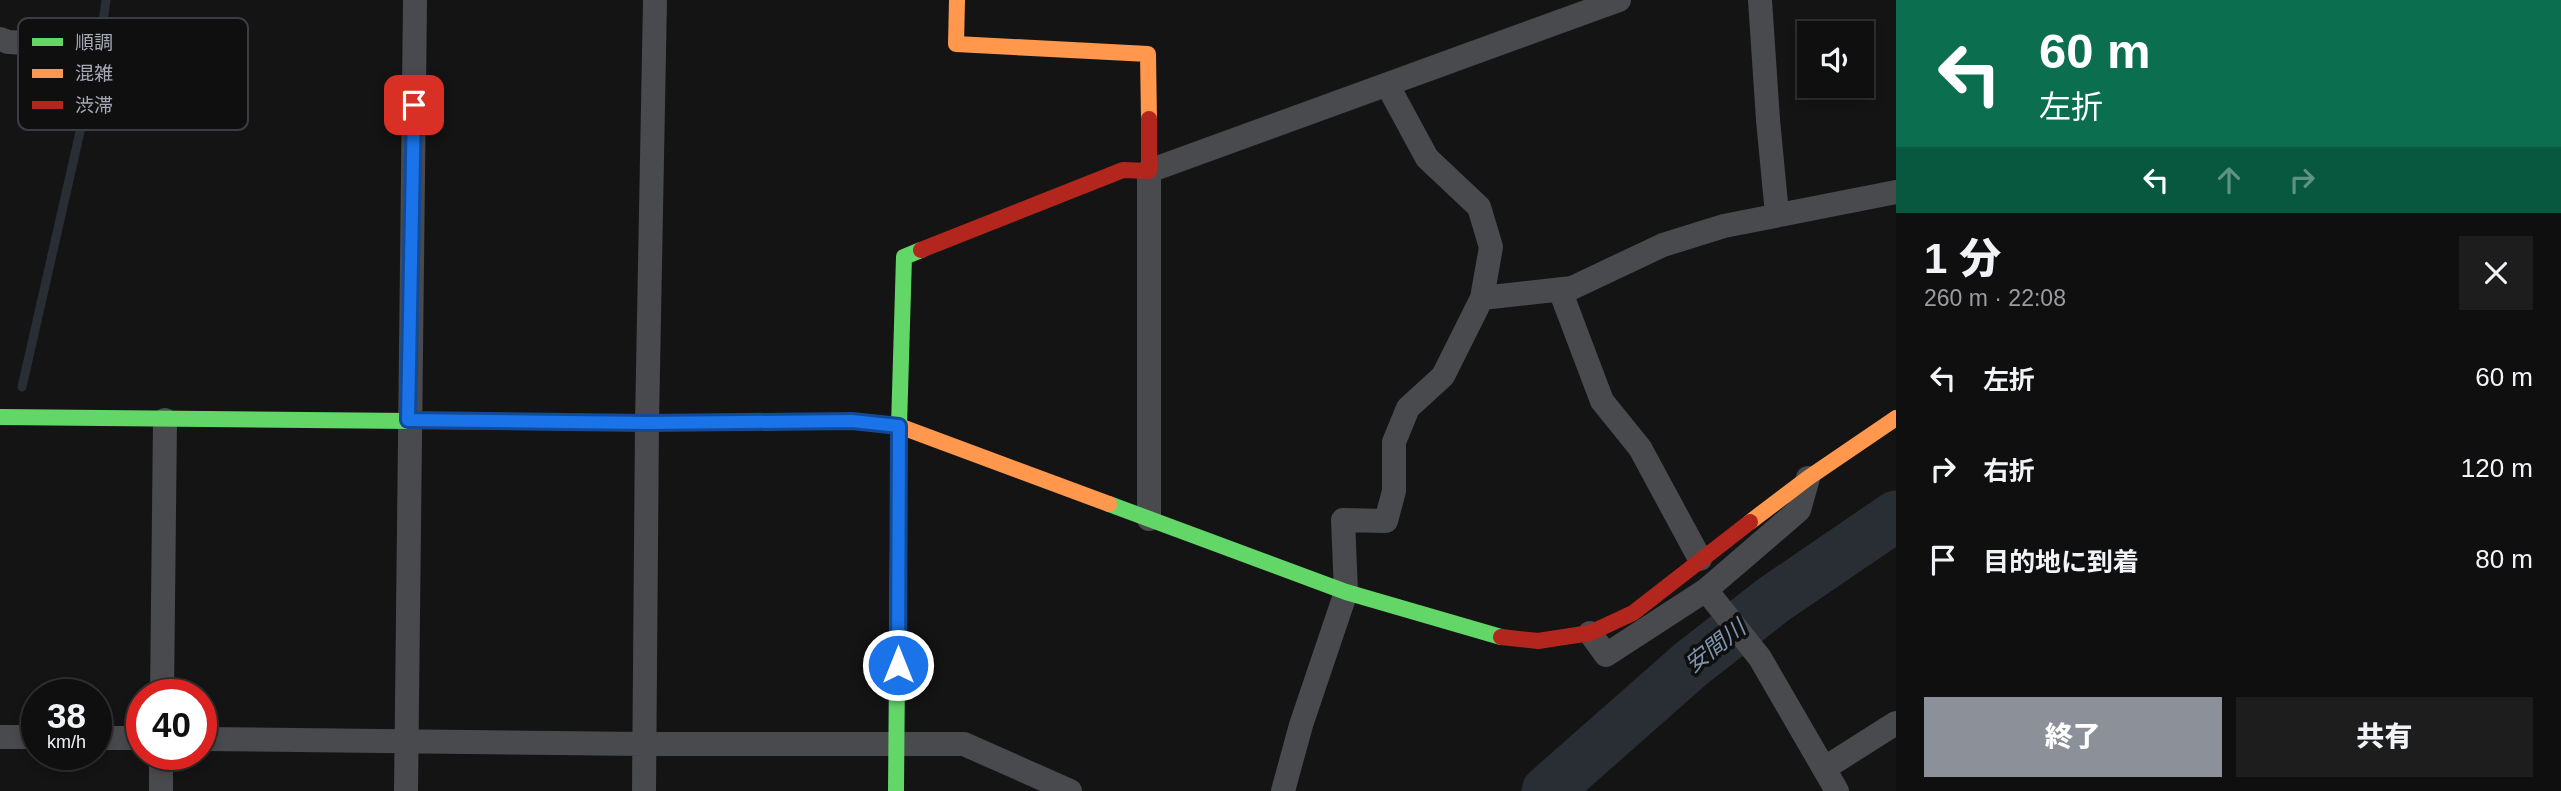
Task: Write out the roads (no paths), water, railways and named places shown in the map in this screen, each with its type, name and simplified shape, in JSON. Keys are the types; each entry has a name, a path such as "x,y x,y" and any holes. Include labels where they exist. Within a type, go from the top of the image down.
{"street":[{"path":"406,791 408,420 415,0"},
{"path":"644,791 647,423 655,0"},
{"path":"957,0 956,44 1147,54 1150,171 1149,519"},
{"path":"896,791 899,426 904,257 1123,170 1150,171 1619,0"},
{"path":"1760,0 1777,214"},
{"path":"0,38 18,43"},
{"path":"1283,791 1301,725 1346,592 1343,520 1386,521 1394,491 1394,442 1408,408 1443,376 1482,298 1490,247 1479,206 1427,158 1388,86"},
{"path":"1482,298 1573,288 1663,246 1724,226 1896,192"},
{"path":"1560,290 1602,401 1640,447 1700,559"},
{"path":"0,418 647,423 852,421 899,426 1346,592 1492,636 1538,641 1590,633 1633,613 1808,478 1896,418"},
{"path":"162,679 165,420"},
{"path":"1590,633 1606,655 1709,592 1799,510 1808,478"},
{"path":"1709,592 1760,658 1837,791"},
{"path":"1825,768 1896,723"},
{"path":"0,737 21,737"},
{"path":"217,739 964,744 1070,791"},
{"path":"161,770 161,791"}],"waterway":[{"path":"104,18 106,0"},
{"path":"22,387 80,130"},
{"name":"安間川","path":"1547,791 1691,664 1773,600 1896,516"}]}
